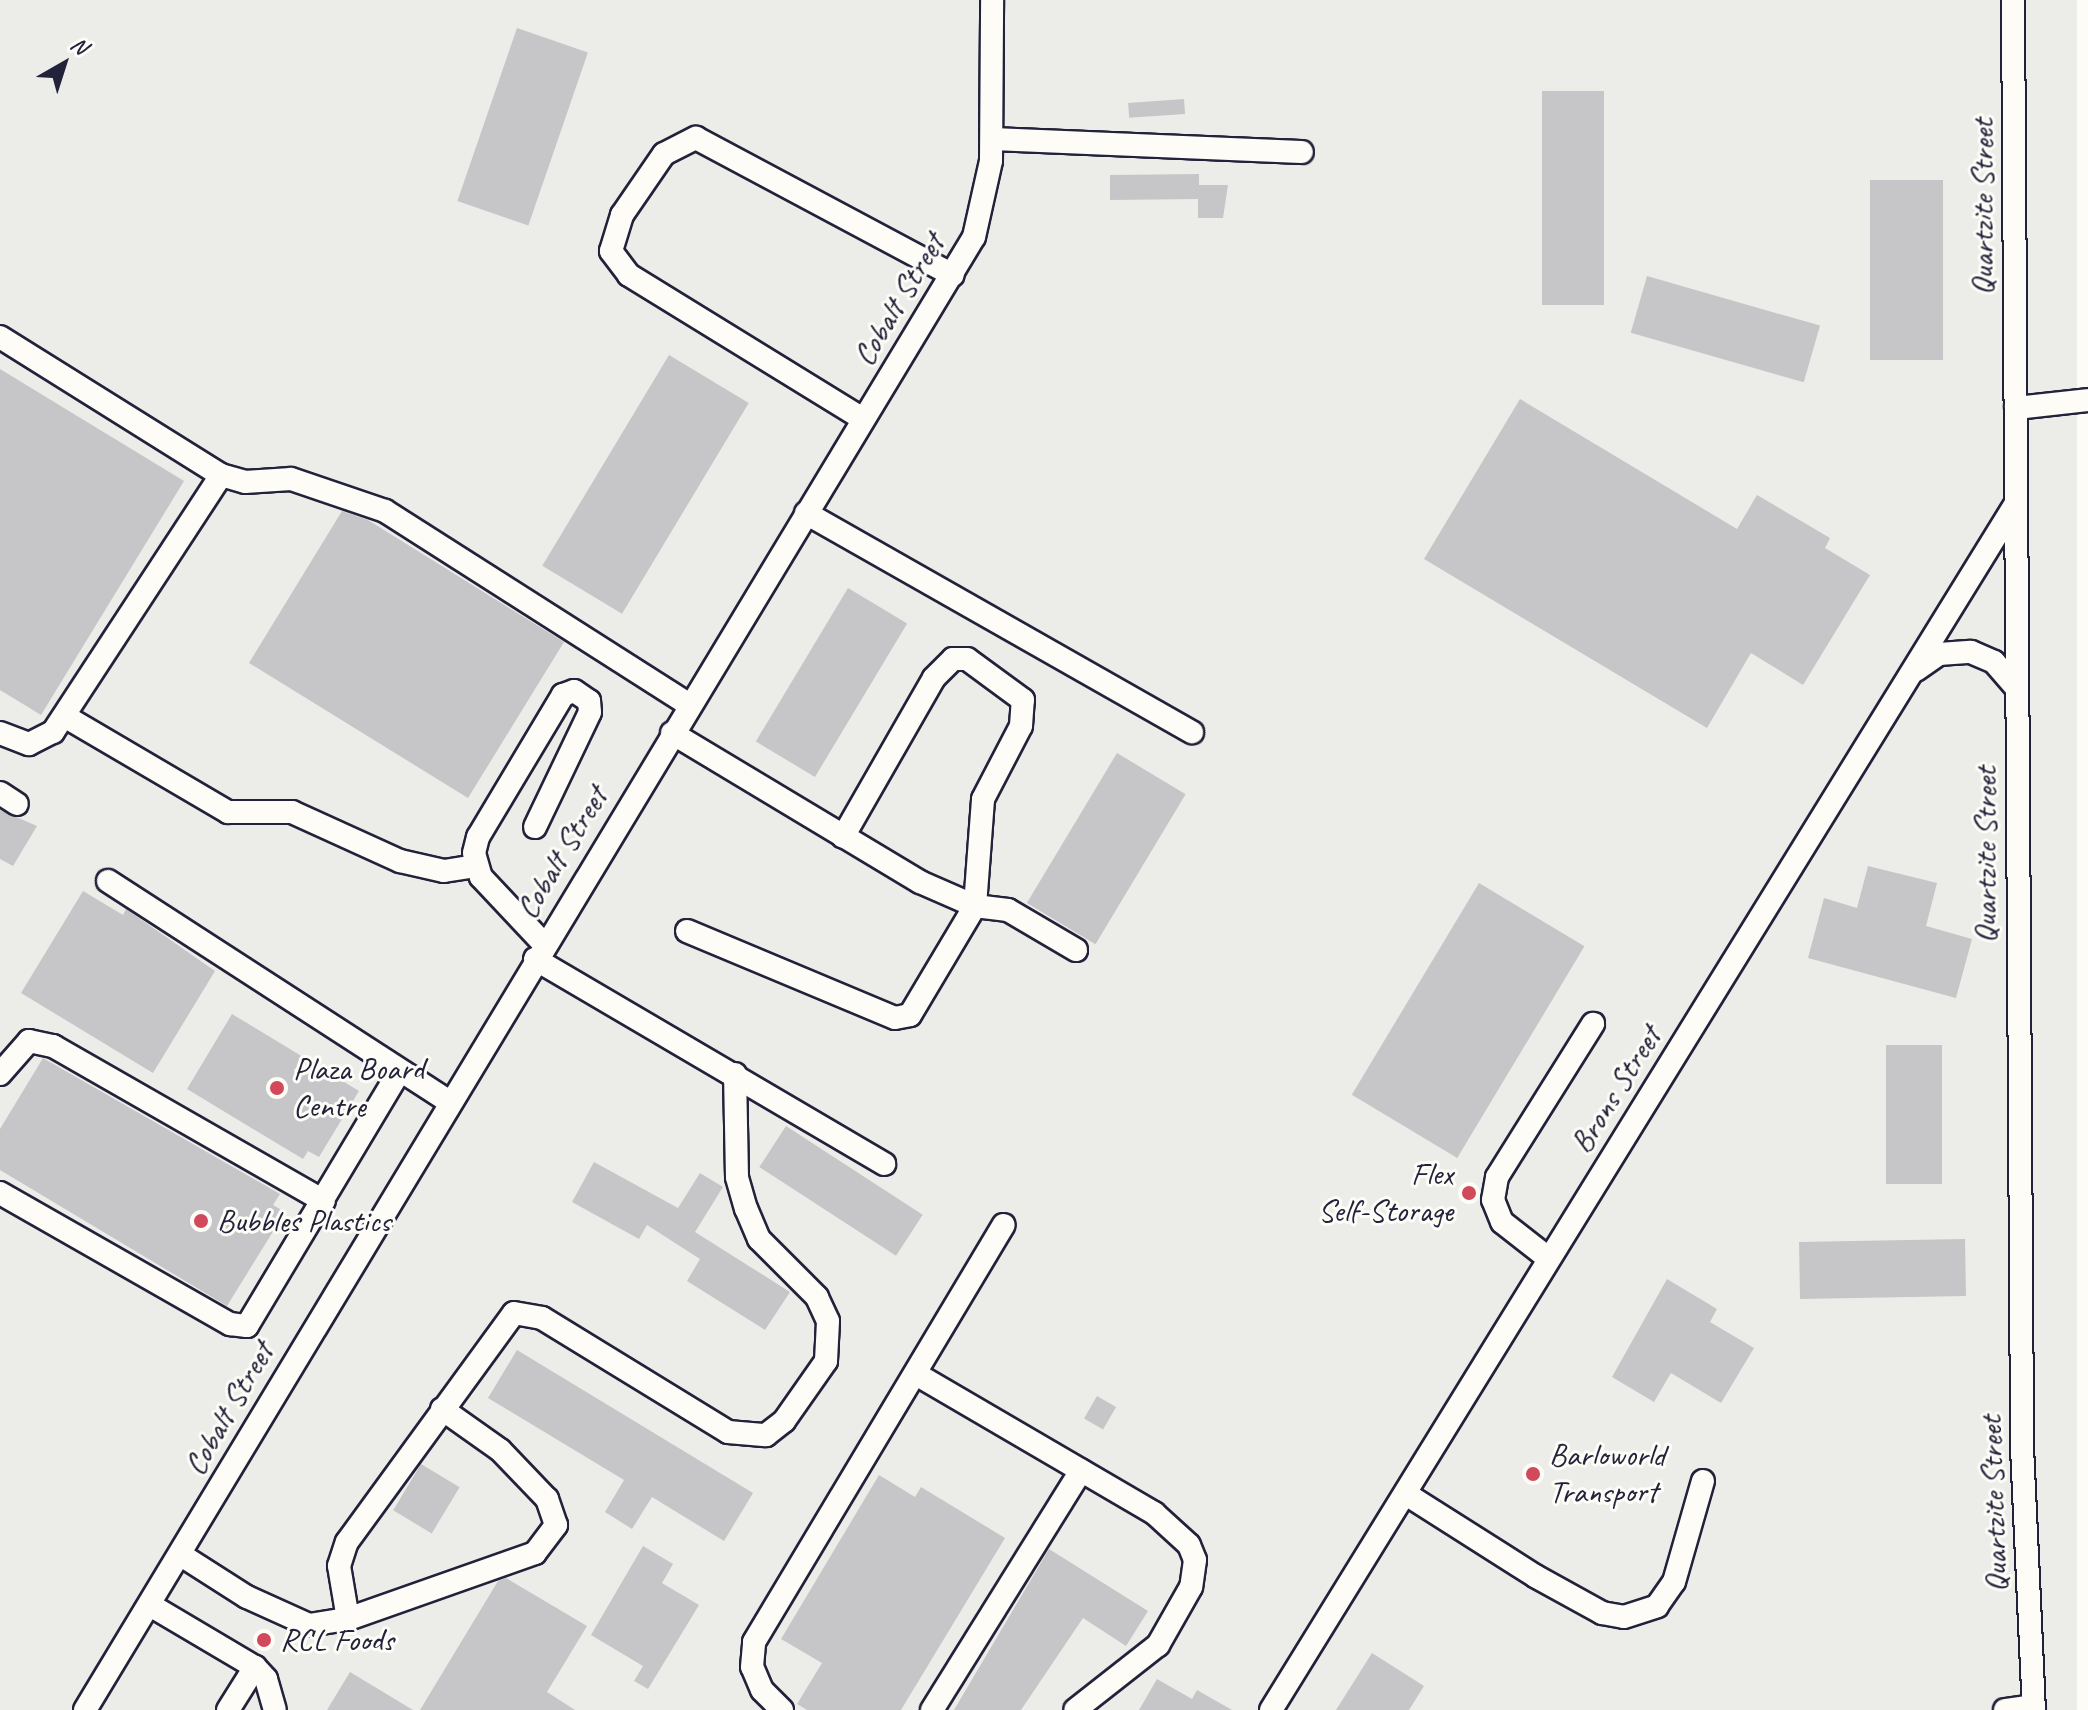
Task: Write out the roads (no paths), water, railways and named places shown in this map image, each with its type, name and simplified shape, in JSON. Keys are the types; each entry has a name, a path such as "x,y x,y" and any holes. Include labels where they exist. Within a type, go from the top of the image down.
{"street":[{"name":"Cobalt Street","path":"85,1710 181,1555 540,951 953,275 984,206 992,139 992,0"},
{"name":"Quartzite Street","path":"2013,0 2022,1447 2034,1708"},
{"path":"863,419 629,275 611,251 622,215 664,154 696,138 953,275"},
{"path":"992,139 1302,152"},
{"path":"0,337 221,475 245,482 291,479 385,511 689,705"},
{"path":"2016,408 2088,400"},
{"path":"0,733 29,744 66,717 221,475"},
{"name":"Brons Street","path":"1271,1710 2015,504"},
{"path":"806,513 1192,732"},
{"path":"1911,673 1939,654 1971,652 1994,662 2017,688"},
{"path":"687,931 895,1018 910,1015 926,998 975,906 983,799 1025,706 967,659 953,659 934,678 843,837"},
{"path":"535,827 590,712 589,701 574,691 563,695 478,837 477,866 540,951 884,1164"},
{"path":"66,717 228,812 292,812 400,861 444,871 477,866"},
{"path":"672,733 843,837 975,906 1008,910 1076,950"},
{"path":"108,881 449,1102"},
{"path":"1548,1258 1502,1222 1493,1200 1497,1177 1593,1024"},
{"path":"0,1074 29,1041 53,1046 324,1201"},
{"path":"0,1193 237,1327 252,1321 399,1072"},
{"path":"348,1619 339,1566 347,1542 508,1316 525,1313 728,1432 766,1435 784,1421 826,1361 828,1321 817,1297 759,1239 746,1209 737,1177 735,1074"},
{"path":"782,1710 762,1690 752,1667 754,1642 1004,1225"},
{"path":"916,1374 1174,1528 1195,1560 1191,1587 1158,1645 1075,1710"},
{"path":"181,1555 247,1597 309,1625 348,1619 535,1553 556,1525 547,1499 532,1480 442,1409"},
{"path":"932,1710 1081,1471"},
{"path":"1406,1494 1535,1576 1602,1613 1624,1617 1657,1606 1674,1582 1703,1481"},
{"path":"150,1605 255,1667 266,1679 275,1710"},
{"path":"228,1710 255,1667"},
{"path":"2005,1710 2034,1708"}],"place":[{"name":"Plaza Board Centre","path":"277,1088"},
{"name":"Flex Self-Storage","path":"1469,1193"},
{"name":"Bubbles Plastics","path":"201,1221"},
{"name":"Barloworld Transport","path":"1533,1474"},
{"name":"RCL Foods","path":"264,1640"}]}
